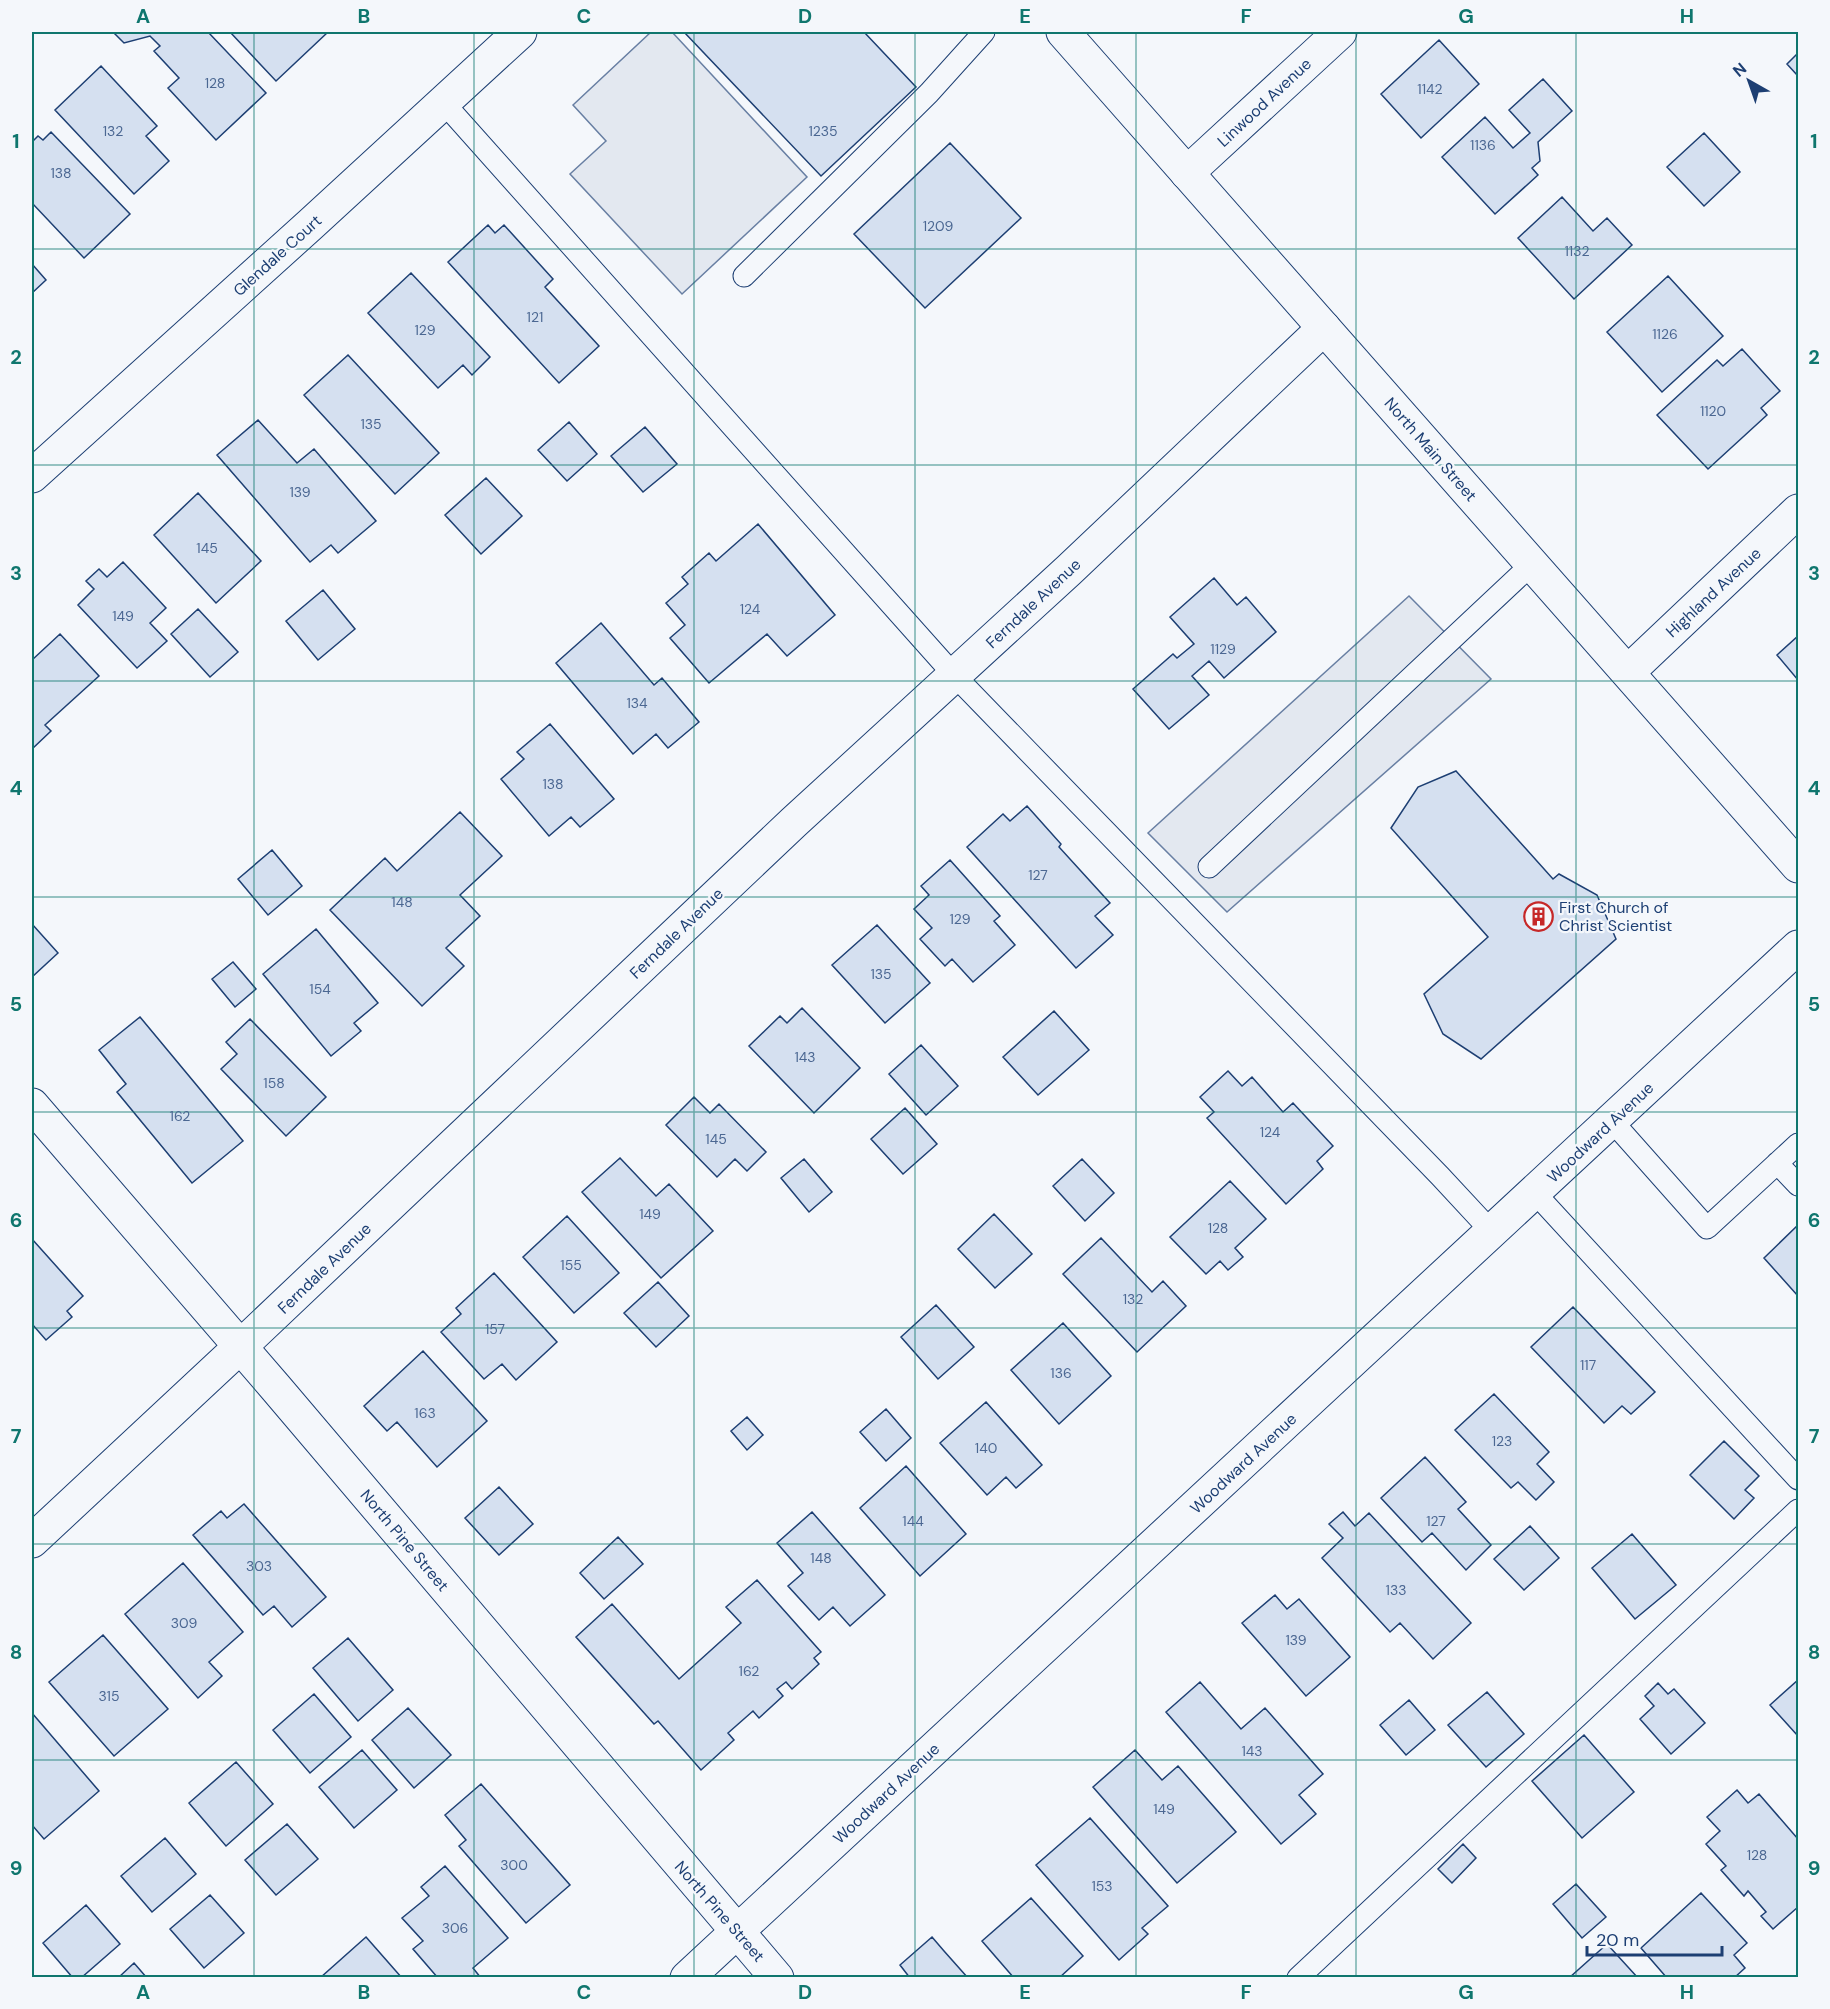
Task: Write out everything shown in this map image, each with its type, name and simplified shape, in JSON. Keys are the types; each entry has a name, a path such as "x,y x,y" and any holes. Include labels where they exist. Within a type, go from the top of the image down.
{"street":[{"name":"Glendale Court","path":"32,476 520,32"},
{"name":"North Main Street","path":"1063,32 1798,866"},
{"name":"Linwood Avenue","path":"1187,173 1340,32"},
{"name":"Ferndale Avenue","path":"32,1541 241,1347 794,822 1069,570 1324,328"},
{"name":"Highland Avenue","path":"1628,672 1798,511"},
{"name":"Woodward Avenue","path":"687,1977 1798,947"},
{"name":"North Pine Street","path":"32,1105 777,1977"}],"lane":[{"path":"744,276 930,93 984,32"},
{"path":"443,102 954,675 1492,1232"},
{"path":"1209,867 1532,564"},
{"path":"1612,1121 1707,1228 1798,1144"},
{"path":"1777,1163 1798,1185"},
{"path":"1535,1193 1798,1479"},
{"path":"1298,1977 1798,1510"}],"shaded area":[{"path":"651,32 672,32 807,177 682,294 570,174 606,141 573,105"},
{"path":"1409,596 1491,679 1227,912 1148,833"}],"building":[{"path":"113,32 208,32 266,93 216,140 168,88 179,78 154,51 160,46 150,36 124,43"},
{"path":"230,32 328,32 276,81"},
{"path":"684,32 864,32 916,87 821,176"},
{"path":"1439,40 1479,84 1421,138 1381,94"},
{"path":"1798,53 1798,76 1787,64"},
{"path":"101,66 157,126 146,136 169,161 134,194 55,110"},
{"path":"1543,79 1572,111 1538,142 1540,161 1532,168 1538,175 1495,214 1442,157 1485,117 1513,148 1530,133 1509,110"},
{"path":"51,132 130,214 84,258 32,203 32,142 38,136 43,140"},
{"path":"1704,133 1740,172 1704,206 1667,167"},
{"path":"950,143 1021,218 925,308 854,234"},
{"path":"1562,197 1593,231 1607,218 1632,245 1574,299 1518,238"},
{"path":"488,225 495,233 504,225 553,279 545,287 599,346 559,383 448,262"},
{"path":"32,264 46,280 32,293"},
{"path":"411,273 490,357 472,375 463,365 438,388 368,313"},
{"path":"1668,276 1723,336 1662,392 1607,332"},
{"path":"1742,349 1780,391 1761,408 1767,415 1708,469 1657,415 1717,360 1723,366"},
{"path":"348,355 439,453 395,494 304,395"},
{"path":"258,420 297,463 314,449 376,521 338,553 331,545 310,562 217,455"},
{"path":"569,422 597,454 567,481 538,450"},
{"path":"645,427 677,464 643,492 611,456"},
{"path":"486,478 522,516 481,554 445,515"},
{"path":"198,493 261,561 216,603 154,535"},
{"path":"758,524 835,615 787,656 767,634 709,683 670,638 685,625 666,603 688,584 682,577 709,553 716,561"},
{"path":"123,562 166,608 150,623 167,641 137,668 78,605 94,589 86,581 99,569 107,577"},
{"path":"1214,578 1237,605 1246,597 1276,632 1224,678 1209,661 1192,676 1209,695 1169,729 1133,689 1173,654 1177,658 1194,644 1170,617"},
{"path":"323,590 355,629 318,660 286,621"},
{"path":"198,609 238,652 210,677 171,634"},
{"path":"601,623 654,685 662,678 699,722 668,748 656,734 633,754 556,663"},
{"path":"60,634 99,676 45,725 51,731 32,749 32,660"},
{"path":"1798,636 1798,680 1777,655"},
{"path":"550,724 614,799 580,827 571,817 549,836 501,779 524,759 517,752"},
{"name":"First Church of Christ Scientist","path":"1456,771 1553,879 1559,874 1597,895 1616,939 1481,1059 1443,1034 1424,994 1488,937 1391,828 1418,787"},
{"path":"1027,806 1061,844 1059,847 1110,903 1095,916 1113,935 1076,968 967,847 1003,814 1010,821"},
{"path":"460,812 502,856 460,895 480,916 446,948 464,966 422,1006 330,910 385,858 397,871"},
{"path":"272,850 302,886 268,915 238,879"},
{"path":"950,860 1000,916 994,921 1015,945 973,982 952,959 945,966 920,939 932,928 914,909 929,895 921,886"},
{"path":"32,924 58,953 32,977"},
{"path":"877,925 930,983 885,1023 832,965"},
{"path":"316,929 378,1003 354,1023 361,1031 331,1056 263,974"},
{"path":"233,962 256,989 235,1007 212,979"},
{"path":"802,1008 860,1068 814,1113 749,1046 780,1016 787,1023"},
{"path":"1054,1011 1089,1050 1038,1095 1003,1057"},
{"path":"140,1017 243,1141 192,1183 117,1092 126,1084 99,1050"},
{"path":"250,1019 326,1097 286,1136 221,1069 237,1054 226,1042"},
{"path":"921,1045 958,1086 926,1115 889,1074"},
{"path":"1228,1071 1242,1086 1252,1077 1283,1112 1293,1103 1333,1146 1317,1161 1323,1169 1286,1204 1207,1118 1214,1112 1200,1097"},
{"path":"694,1097 710,1113 719,1104 766,1152 747,1171 735,1159 717,1177 666,1125"},
{"path":"905,1108 937,1144 903,1174 871,1139"},
{"path":"620,1158 656,1196 669,1184 713,1231 661,1278 582,1192"},
{"path":"804,1159 832,1192 809,1212 781,1178"},
{"path":"1082,1159 1114,1193 1085,1221 1053,1186"},
{"path":"1230,1181 1266,1219 1235,1248 1243,1257 1228,1270 1220,1261 1206,1274 1170,1237"},
{"path":"994,1214 1032,1254 995,1288 958,1249"},
{"path":"567,1216 619,1273 574,1313 523,1257"},
{"path":"1798,1225 1798,1296 1764,1258"},
{"path":"1101,1238 1152,1292 1163,1281 1186,1306 1137,1352 1063,1274"},
{"path":"32,1239 83,1296 67,1311 72,1317 46,1340 32,1324"},
{"path":"494,1273 557,1342 516,1380 502,1364 484,1379 441,1332 461,1314 456,1308"},
{"path":"658,1282 689,1316 656,1347 624,1313"},
{"path":"936,1305 974,1347 938,1379 901,1337"},
{"path":"1573,1307 1655,1392 1631,1414 1622,1406 1604,1423 1531,1347"},
{"path":"1063,1323 1111,1376 1059,1424 1011,1370"},
{"path":"423,1351 487,1421 437,1467 397,1422 387,1431 364,1406"},
{"path":"1494,1394 1549,1452 1537,1464 1554,1482 1536,1500 1518,1482 1511,1488 1455,1430"},
{"path":"986,1402 1042,1465 1016,1488 1006,1477 987,1495 940,1443"},
{"path":"886,1409 911,1438 886,1461 860,1432"},
{"path":"747,1417 763,1435 747,1450 731,1431"},
{"path":"1724,1441 1759,1476 1745,1490 1754,1498 1734,1519 1690,1475"},
{"path":"1425,1457 1466,1502 1458,1509 1491,1545 1466,1570 1432,1533 1422,1542 1381,1498"},
{"path":"906,1466 966,1534 920,1576 860,1508"},
{"path":"499,1487 533,1524 499,1555 465,1518"},
{"path":"244,1504 326,1597 292,1627 274,1606 263,1615 193,1535 221,1511 227,1518"},
{"path":"812,1512 885,1595 850,1626 833,1607 819,1620 788,1586 803,1573 777,1543"},
{"path":"1343,1512 1355,1526 1369,1513 1471,1623 1433,1659 1400,1623 1390,1632 1322,1558 1343,1538 1329,1524"},
{"path":"1530,1526 1559,1558 1524,1590 1494,1559"},
{"path":"1632,1534 1676,1585 1635,1619 1592,1568"},
{"path":"618,1537 643,1564 604,1599 580,1573"},
{"path":"183,1563 243,1632 209,1662 222,1676 198,1698 125,1614"},
{"path":"757,1580 821,1652 814,1658 819,1664 792,1689 786,1682 777,1689 783,1696 759,1718 753,1711 728,1733 734,1740 701,1770 658,1721 654,1724 576,1637 612,1604 679,1679 741,1623 726,1607"},
{"path":"1275,1595 1287,1609 1299,1599 1350,1657 1306,1696 1242,1623"},
{"path":"103,1635 168,1709 114,1756 49,1682"},
{"path":"348,1638 393,1690 358,1721 313,1668"},
{"path":"1798,1680 1798,1736 1770,1705"},
{"path":"1200,1682 1241,1729 1265,1708 1323,1774 1299,1795 1316,1814 1281,1844 1166,1712"},
{"path":"1658,1683 1668,1694 1674,1689 1705,1723 1671,1754 1640,1719 1654,1706 1645,1696"},
{"path":"1487,1692 1524,1734 1486,1767 1448,1725"},
{"path":"314,1694 351,1737 310,1773 273,1730"},
{"path":"1409,1700 1435,1730 1406,1755 1380,1725"},
{"path":"408,1708 451,1755 414,1788 372,1740"},
{"path":"32,1713 99,1791 44,1839 32,1825"},
{"path":"1584,1735 1634,1792 1582,1838 1532,1781"},
{"path":"362,1750 397,1790 354,1828 319,1787"},
{"path":"1135,1750 1162,1780 1178,1766 1236,1832 1177,1883 1093,1787"},
{"path":"236,1762 273,1804 226,1846 189,1803"},
{"path":"481,1784 570,1885 526,1923 459,1846 466,1840 445,1815"},
{"path":"1737,1790 1748,1803 1759,1794 1798,1839 1798,1907 1773,1929 1761,1916 1766,1912 1748,1891 1744,1896 1721,1870 1726,1866 1706,1844 1720,1831 1707,1817"},
{"path":"1090,1818 1168,1906 1142,1928 1148,1934 1119,1960 1036,1865"},
{"path":"287,1824 318,1859 276,1895 245,1860"},
{"path":"165,1838 196,1874 152,1912 121,1876"},
{"path":"1463,1844 1476,1858 1452,1883 1438,1869"},
{"path":"445,1866 508,1938 473,1968 481,1978 438,1978 413,1949 423,1941 402,1918 429,1896 421,1887"},
{"path":"1576,1884 1606,1917 1582,1938 1553,1904"},
{"path":"1701,1893 1747,1943 1734,1955 1745,1968 1734,1978 1667,1978 1641,1948"},
{"path":"210,1895 244,1933 204,1968 170,1929"},
{"path":"1031,1898 1083,1956 1059,1978 1014,1978 982,1941"},
{"path":"86,1905 120,1944 81,1978 73,1978 43,1943"},
{"path":"366,1937 402,1978 320,1978"},
{"path":"932,1937 968,1978 910,1978 900,1965"},
{"path":"1607,1944 1638,1978 1569,1978"},
{"path":"134,1963 147,1978 118,1978"}],"place":[{"name":"First Church of Christ Scientist","path":"1538,916"}]}
